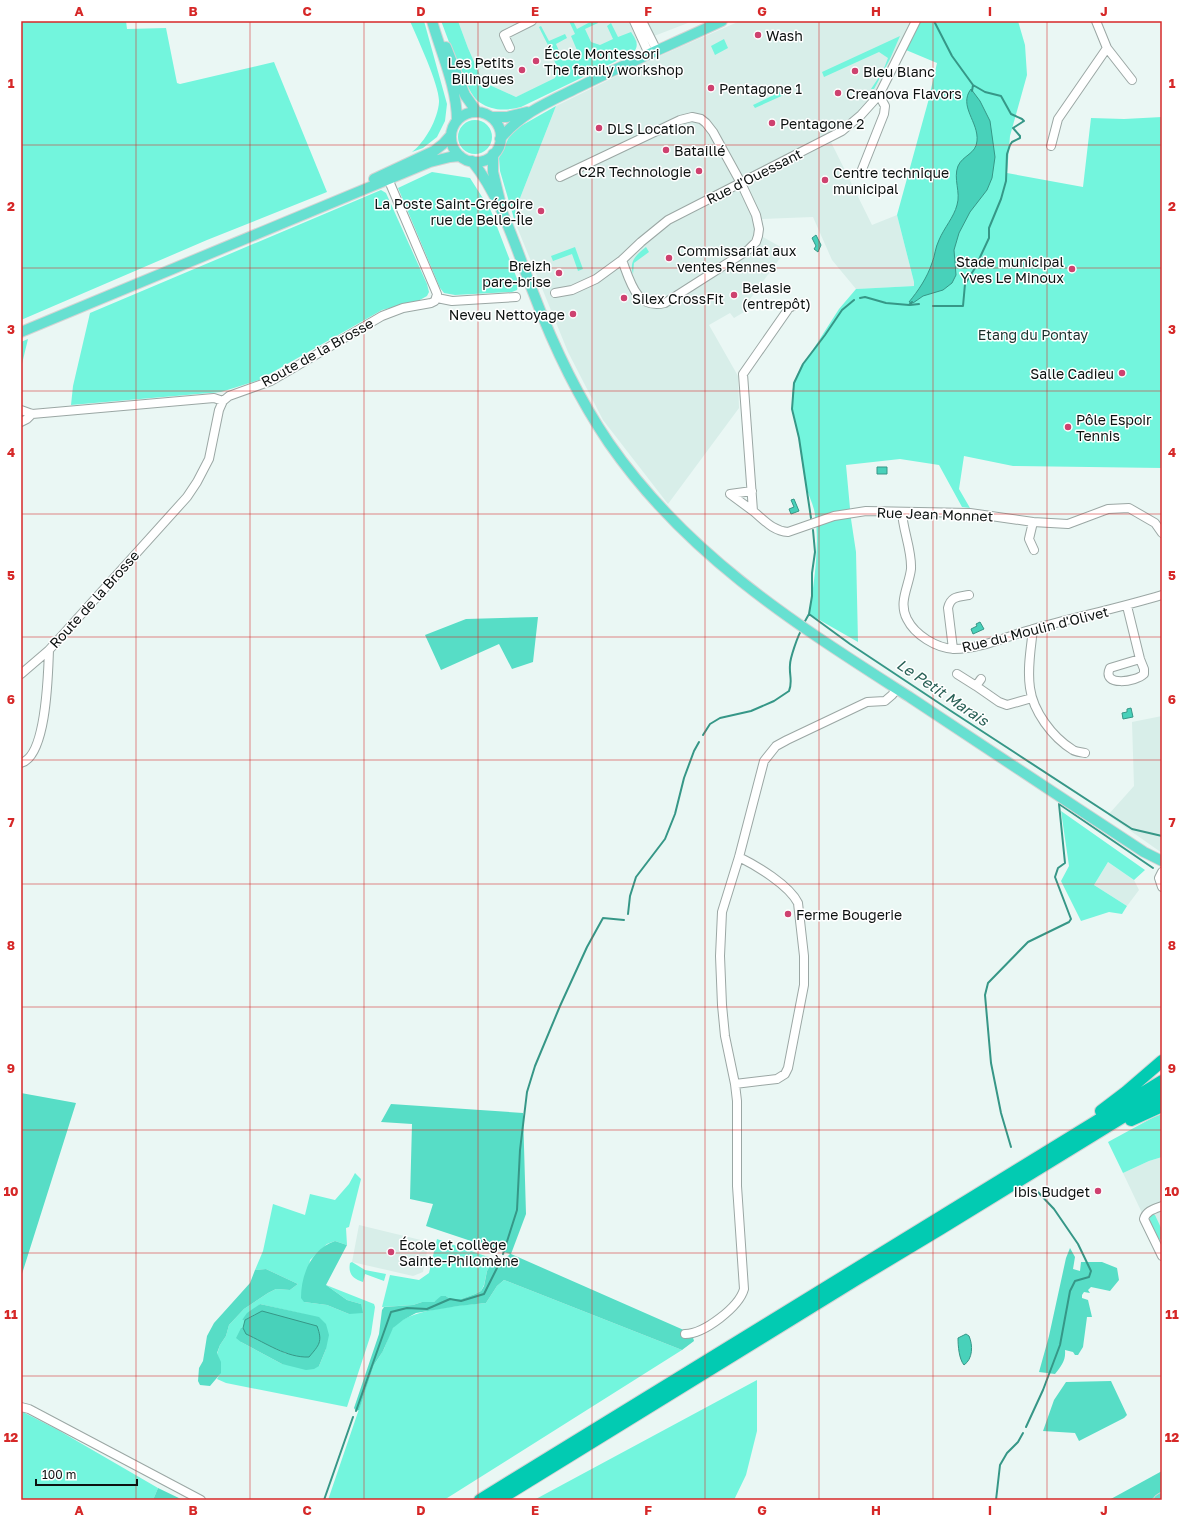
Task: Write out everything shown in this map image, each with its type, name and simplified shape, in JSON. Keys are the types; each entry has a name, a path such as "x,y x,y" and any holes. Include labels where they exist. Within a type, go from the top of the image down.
{"highway":[{"path":"1028,1170 1062,1136 1126,1092 1162,1061"},
{"path":"498,1500 857,1278 1028,1170 1162,1081"},
{"path":"480,1500 1028,1170 1162,1093"},
{"path":"1028,1170 1162,1106"}],"main road":[{"path":"433,21 442,38 465,96 477,112"},
{"path":"433,21 453,93 457,121"},
{"path":"500,139 511,127 529,112 653,52 722,21"},
{"path":"21,332 326,204 348,197 434,151 451,135 454,125 466,114 477,112 491,117 529,112"},
{"path":"451,135 453,147 460,156 472,161 484,160 497,150 500,139 498,127 491,117"},
{"path":"493,154 493,172 505,218 540,311 560,356 585,404 616,453 655,501 696,543 737,579 801,626 1144,852 1162,866"},
{"path":"387,177 434,161 460,156"},
{"path":"472,161 483,177 505,218"},
{"path":"1144,852 1162,861"}],"street":[{"path":"510,48 504,35 532,21"},
{"path":"634,21 653,52"},
{"path":"642,21 653,52"},
{"name":"Rue d'Ouessant","path":"555,294 572,290 596,279 622,260 640,242 668,220 842,131 861,115 879,95 916,21"},
{"path":"1096,21 1107,48 1132,80"},
{"path":"1052,146 1058,119 1107,48"},
{"path":"861,172 884,114 885,106 879,95"},
{"path":"560,177 680,120 692,117 701,119 710,128 756,215 759,229 756,242 748,250 665,303 656,305 645,301 638,296 633,288 622,260"},
{"path":"387,177 435,289 437,298 452,301 516,297"},
{"name":"Route de la Brosse","path":"21,674 49,650 187,497 197,482 209,458 219,410 223,401 229,396 272,381 382,316 397,309 431,303 437,298"},
{"path":"753,511 743,374 788,308 795,305"},
{"path":"21,410 32,414 214,398 223,401"},
{"path":"21,422 28,419 32,414"},
{"name":"Rue Jean Monnet","path":"752,491 730,494 772,527 788,532 820,520 849,513 866,511 970,513 1033,522 1068,524 1108,510 1129,508 1155,523 1162,533"},
{"name":"Rue du Moulin d'Olivet","path":"902,512 911,568 904,599 906,617 910,624 930,642 944,647 953,649 966,648 987,643 1033,629 1127,606 1162,595"},
{"path":"1033,522 1029,539 1034,550"},
{"path":"953,649 948,608 949,603 955,597 969,595"},
{"path":"1127,606 1140,659"},
{"path":"1033,629 1030,666 1030,686 1032,698 1048,727 1059,739 1074,751 1085,753"},
{"path":"21,763 25,762 33,753 41,732 46,699 49,650"},
{"path":"957,674 999,702 1007,705 1032,698"},
{"path":"976,686 981,679"},
{"path":"685,1334 698,1332 718,1319 736,1305 744,1289 737,1186 738,1116 735,1084 725,1036 720,956 722,912 739,857 764,761 776,746 867,702 885,701 897,689"},
{"path":"735,1084 777,1079 785,1074 791,1056 804,985 804,956 798,903 794,896 757,866 739,857"},
{"path":"1162,872 1159,878 1162,887"},
{"path":"1162,1206 1149,1211 1145,1215 1144,1219 1162,1256"},
{"path":"21,1407 29,1409 201,1500"}],"shaded area":[{"path":"458,21 693,21 636,43 516,97 483,82"},
{"path":"740,21 910,21 880,86 872,99 860,113 829,138 872,225 897,215 914,286 856,289 832,260 813,217 762,219 763,237 786,250 750,299 754,306 734,318 730,313 709,325 738,376 739,408 668,504 603,420 568,352 515,222 515,211 556,106 639,65"},
{"path":"971,89 980,101 990,121 995,157 992,178 987,190 970,212 959,233 954,250 956,275 952,283 943,290 923,296 913,303 909,302 928,274 941,236 956,209 958,200 956,176 958,166 963,159 972,152 976,145 977,134 967,102"},
{"path":"816,235 821,245 818,252 814,249 816,246 812,238"},
{"path":"877,467 887,467 887,474 877,474"},
{"path":"794,499 799,511 791,514 789,509 794,507 791,500"},
{"path":"538,617 533,662 512,669 499,644 441,670 425,635 466,619"},
{"path":"980,622 984,629 973,634 971,629 977,626 976,624"},
{"path":"1131,708 1133,717 1123,719 1122,713 1127,712 1127,709"},
{"path":"1162,716 1162,853 1108,815 1134,786 1132,722"},
{"path":"1108,862 1134,880 1139,890 1127,906 1094,885"},
{"path":"21,1093 76,1103 21,1277"},
{"path":"391,1104 523,1113 526,1214 511,1254 686,1331 692,1334 694,1341 682,1350 504,1280 497,1286 486,1303 416,1313 403,1320 393,1328 383,1351 374,1365 359,1410 356,1411 354,1408 379,1334 382,1310 384,1307 434,1302 441,1296 446,1296 450,1299 461,1299 475,1294 481,1291 484,1286 487,1271 494,1259 506,1258 510,1254 426,1226 433,1204 410,1199 412,1124 381,1122"},
{"path":"1162,1157 1162,1255 1123,1173 1149,1161"},
{"name":"École et collège Sainte-Philomène","path":"359,1225 429,1242 423,1272 413,1276 352,1262"},
{"path":"335,1241 347,1245 326,1285 347,1300 361,1304 363,1313 349,1314 327,1305 304,1302 301,1298 301,1289 305,1272 309,1264 320,1250"},
{"path":"1070,1248 1075,1257 1073,1269 1080,1271 1081,1262 1102,1262 1117,1268 1119,1280 1110,1291 1091,1287 1088,1290 1090,1293 1084,1292 1082,1298 1088,1300 1092,1317 1087,1317 1083,1347 1078,1355 1065,1350 1064,1360 1055,1374 1039,1372 1049,1336 1066,1258"},
{"path":"266,1269 298,1284 290,1290 276,1289 244,1309 229,1325 226,1336 217,1353 221,1362 221,1373 210,1386 200,1385 198,1381 199,1368 203,1361 207,1336 214,1323 250,1283 255,1270"},
{"path":"260,1304 319,1317 326,1324 329,1335 326,1349 319,1366 314,1369 306,1370 282,1364 236,1338 241,1328 243,1328 247,1334 287,1354 256,1314 242,1320 247,1313"},
{"path":"262,1311 317,1326 320,1340 309,1357 301,1357 285,1353 246,1334 243,1328 245,1320"},
{"path":"966,1334 969,1336 972,1348 971,1356 964,1365 960,1356 958,1338"},
{"path":"1111,1381 1127,1415 1124,1418 1079,1441 1075,1433 1043,1431 1054,1400 1066,1382"},
{"path":"1162,1471 1162,1493 1150,1500 1109,1500"},
{"path":"158,1488 183,1500 153,1500"}],"green space":[{"path":"21,21 126,21 127,29 166,28 177,83 180,84 274,62 327,192 207,240 21,320"},
{"path":"410,21 424,21 447,104 445,121 437,137 423,148 412,152 422,142 430,130 436,116 439,102 436,85"},
{"path":"441,21 458,21 483,82 516,97 555,78 556,66 539,27 541,26 549,41 565,34 567,38 556,44 562,58 568,60 579,55 571,36 575,34 569,21 573,21 577,29 592,21 598,21 598,23 585,29 591,42 600,45 613,39 607,26 611,23 618,37 631,32 637,45 633,53 521,107 494,109 479,102 474,97 463,77"},
{"name":"Etang du Pontay","path":"920,21 1018,21 1025,45 1027,75 1010,136 1007,173 1083,187 1091,118 1124,119 1162,117 1162,468 1013,466 964,456 959,489 970,508 962,507 939,465 900,459 846,465 856,552 858,642 809,614 816,564 817,539 814,511 805,480 792,407 792,399 794,382 798,373 839,309 856,289 914,286 897,215 928,102 937,63 906,50"},
{"path":"900,36 890,59 874,89 871,89 883,71 888,58 879,52 824,77 822,72"},
{"path":"724,39 728,48 715,55 711,46"},
{"path":"784,90 786,94 755,108 753,105"},
{"path":"556,106 515,211 515,222 500,171 499,158 510,135 519,127"},
{"path":"472,120 478,120 487,125 491,131 491,143 487,149 478,154 472,154 463,149 458,140 458,134 463,125"},
{"path":"432,172 470,178 491,211 519,284 517,290 512,292 455,295 444,293 440,288 398,188"},
{"path":"381,190 386,193 427,284 429,292 427,296 418,301 382,310 259,380 221,392 71,405 73,386 90,313"},
{"path":"575,247 583,269 578,271 572,254 553,261 551,256"},
{"path":"646,247 649,252 634,263 633,274 632,265 634,259"},
{"path":"28,339 21,368 21,342"},
{"path":"1061,811 1145,870 1134,880 1108,862 1094,885 1127,906 1122,914 1109,912 1081,921 1061,881 1069,866"},
{"path":"1162,1114 1162,1157 1149,1161 1123,1173 1108,1142"},
{"path":"355,1173 361,1179 349,1227 346,1228 347,1245 335,1241 327,1244 310,1260 304,1302 327,1305 349,1314 361,1304 347,1300 326,1285 374,1304 375,1307 371,1334 347,1407 226,1383 217,1379 221,1366 217,1354 220,1345 226,1336 229,1325 244,1309 268,1293 276,1289 290,1290 298,1284 266,1269 255,1270 263,1251 273,1204 305,1215 310,1194 335,1200 349,1184","holes":["260,1304 303,1314 326,1349 319,1366 282,1364 241,1342 241,1328 243,1328 245,1320 242,1320"]},
{"path":"1152,1214 1155,1215 1162,1230 1162,1239 1158,1240 1151,1227 1149,1220"},
{"path":"437,1239 494,1259 487,1271 481,1291 461,1299 450,1299 446,1296 434,1302 382,1307 390,1275 419,1280 429,1273"},
{"path":"352,1262 365,1270 386,1274 384,1281 365,1274 363,1282 356,1279 352,1276 350,1270 350,1263"},
{"path":"504,1280 682,1350 444,1500 328,1500 374,1365 384,1349 392,1329 399,1322 409,1317 436,1309 486,1303 497,1286"},
{"path":"757,1380 757,1431 746,1475 734,1500 534,1500"},
{"path":"21,1411 58,1430 158,1488 153,1500 21,1500"}],"waterway":[{"path":"934,21 952,56 973,85 972,91"},
{"path":"933,306 963,306 965,284 975,268 989,238 989,228 1001,199 1006,181 1007,154 1010,145 1012,142 1020,138 1013,128 1024,121 1011,114 1001,96 985,92 973,85"},
{"path":"860,298 865,297 886,303 909,305 912,302"},
{"path":"811,518 799,438 792,409 794,383 803,364 842,310 854,300"},
{"path":"910,305 919,304"},
{"path":"804,623 809,614 812,596 812,573 815,552 813,530"},
{"name":"Le Petit Marais","path":"809,614 850,644 1132,829 1162,836"},
{"path":"703,735 710,724 720,718 751,711 774,701 789,691 791,685 790,662 794,647 802,629"},
{"path":"628,914 630,896 636,877 665,839 675,814 684,778 699,742"},
{"path":"1059,804 1153,868"},
{"name":"Le Petit Marais","path":"1011,1147 1001,1113 991,1063 985,995 988,983 1028,942 1069,922 1071,919 1055,877 1058,868 1065,863 1059,804"},
{"path":"503,1254 517,1210 520,1150 527,1092 535,1066 587,947 603,918 624,920"},
{"name":"Le Petit Marais","path":"1026,1427 1043,1390 1060,1345 1070,1291 1075,1281 1089,1277 1091,1271 1078,1244 1054,1209 1036,1190"},
{"path":"356,1411 391,1312 407,1308 427,1309 450,1299 461,1301 484,1294 501,1260"},
{"path":"324,1500 353,1417"},
{"name":"Le Petit Marais","path":"996,1500 1000,1465 1007,1453 1018,1442 1023,1433"}],"place":[{"name":"Wash","path":"758,35"},
{"name":"École Montessori The family workshop","path":"536,61"},
{"name":"Les Petits Bilingues","path":"522,70"},
{"name":"Bleu Blanc","path":"855,71"},
{"name":"Pentagone 1","path":"711,88"},
{"name":"Creanova Flavors","path":"838,93"},
{"name":"Pentagone 2","path":"772,123"},
{"name":"DLS Location","path":"599,128"},
{"name":"Bataillé","path":"666,150"},
{"name":"C2R Technologie","path":"699,171"},
{"name":"Centre technique municipal","path":"825,180"},
{"name":"La Poste Saint-Grégoire rue de Belle-Île","path":"541,211"},
{"name":"Commissariat aux ventes Rennes","path":"669,258"},
{"name":"Stade municipal Yves Le Minoux","path":"1072,269"},
{"name":"Breizh pare-brise","path":"559,273"},
{"name":"Belasie (entrepôt)","path":"734,295"},
{"name":"Silex CrossFit","path":"624,298"},
{"name":"Neveu Nettoyage","path":"573,314"},
{"name":"Salle Cadieu","path":"1122,373"},
{"name":"Pôle Espoir Tennis","path":"1068,427"},
{"name":"Ferme Bougerie","path":"788,914"},
{"name":"Ibis Budget","path":"1098,1191"},
{"name":"École et collège Sainte-Philomène","path":"391,1252"}]}
